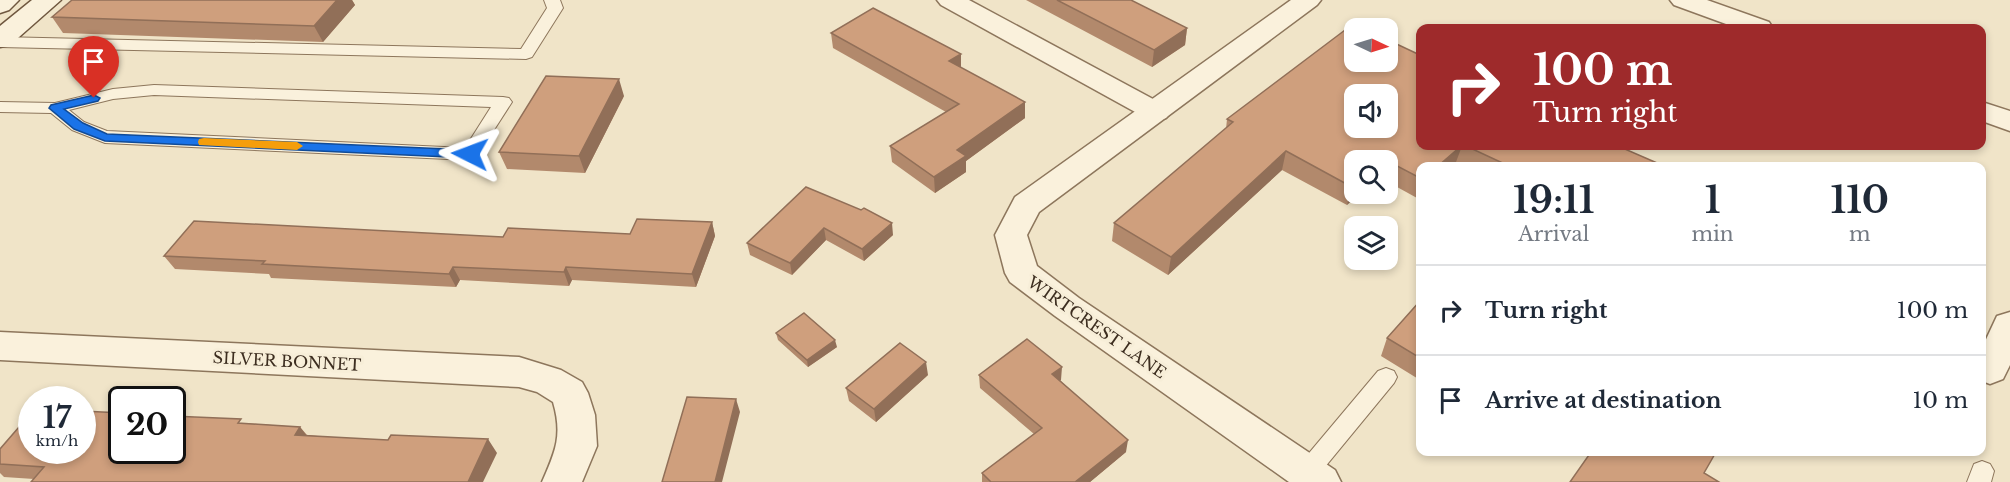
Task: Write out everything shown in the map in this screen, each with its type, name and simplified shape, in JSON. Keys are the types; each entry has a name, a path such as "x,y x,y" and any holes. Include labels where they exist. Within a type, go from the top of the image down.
{"street":[{"path":"0,5 6,0"},
{"path":"5,32 48,0"},
{"path":"950,0 1156,112"},
{"name":"WIRTCREST LANE","path":"1308,0 1026,205 1011,235 1022,273 1066,307 1314,477"},
{"path":"1683,0 1749,24"},
{"path":"1986,113 2010,122"},
{"path":"1990,369 2010,326"},
{"name":"SILVER BONNET","path":"0,346 519,372 548,380 568,393 576,415 577,446 562,482"}],"lane":[{"path":"5,32 526,54 555,8 552,0"},
{"path":"0,107 55,108 113,94 154,90 503,102 470,154 105,137 78,126 55,108"},
{"path":"1314,477 1386,376"}],"building":[{"path":"72,0 337,0 314,26 52,17"},
{"path":"1057,0 1131,0 1187,28 1154,50"},
{"path":"873,8 961,54 949,61 1025,102 957,150 966,156 934,177 890,146 959,104 831,33"},
{"path":"1344,31 1344,72 1398,72 1398,45 1416,53 1416,150 1456,150 1443,162 1416,162 1416,176 1398,166 1398,150 1344,150 1344,183 1286,151 1171,257 1114,223 1233,122 1227,119"},
{"path":"546,76 619,79 579,156 499,152"},
{"path":"1475,150 1627,150 1655,162 1500,162"},
{"path":"806,187 861,210 864,208 892,223 862,249 824,228 790,263 747,243"},
{"path":"637,219 712,222 692,274 566,267 564,272 453,267 449,274 262,264 265,261 164,256 194,221 503,237 508,228 630,234"},
{"path":"1416,305 1416,356 1387,338"},
{"path":"804,313 835,340 807,360 776,333"},
{"path":"1027,339 1062,367 1052,374 1128,440 1075,482 991,482 982,473 1042,428 979,375"},
{"path":"900,343 926,362 874,409 846,388"},
{"path":"687,397 736,399 715,482 662,482"},
{"path":"96,412 108,412 108,464 186,464 186,417 241,419 238,423 300,427 295,435 388,440 391,435 488,439 468,482 31,482 44,467 0,464 0,449 18,428 18,464 96,464"},
{"path":"1588,456 1714,456 1704,473 1719,482 1570,482"}],"slow traffic":[{"path":"204,142 297,146"}],"route":[{"path":"94,98 55,108 78,126 105,137 470,154"}]}
